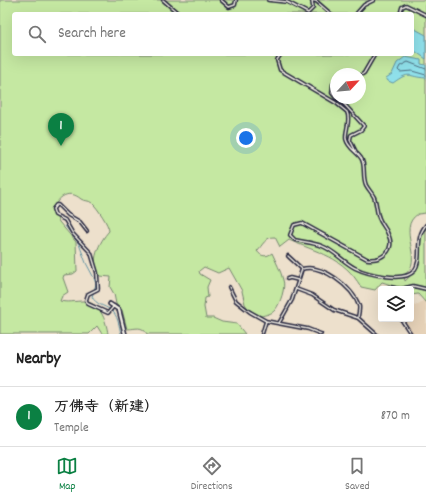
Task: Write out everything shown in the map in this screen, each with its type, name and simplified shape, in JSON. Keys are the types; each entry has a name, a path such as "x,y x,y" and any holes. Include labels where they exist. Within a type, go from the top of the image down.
{"street":[{"path":"163,0 177,12"},
{"path":"221,0 229,7 235,4 236,0"},
{"path":"268,0 287,2 306,12"},
{"path":"309,12 313,8 312,0"},
{"path":"312,0 329,12"},
{"path":"358,12 374,0"},
{"path":"401,12 402,7 406,5 426,15"},
{"path":"280,56 277,60 277,64 280,70 336,103 347,112 349,116 346,139 350,147 356,153"},
{"path":"366,70 374,56"},
{"path":"345,104 364,126 362,130 351,135 350,140 363,164 364,179 373,196 379,217 389,234 391,242 389,250 384,257 375,260 367,259 302,223 294,225 290,235 292,238 295,240 321,245 330,249 354,268 365,272 402,278 412,273 416,267 418,241 420,233 426,225"},
{"path":"87,232 80,222 68,215 58,205 56,205 53,209 55,215 65,220 73,234 91,253 99,282 98,289 86,297 88,304 107,312 113,307"},
{"path":"288,256 302,269"},
{"path":"302,269 313,267 324,271 351,293 359,307 358,318"},
{"path":"279,322 289,307 302,269"},
{"path":"287,280 290,278 298,280"},
{"path":"414,286 426,289"},
{"path":"229,287 236,301 250,312 266,320 308,329 321,334"},
{"path":"296,289 312,295 334,310 358,318 376,334"},
{"path":"110,304 119,310 125,334"},
{"path":"262,334 266,320"},
{"path":"403,322 411,334"}],"shaded area":[{"path":"426,299 426,334 412,334 404,322 414,322 414,305"}],"green space":[{"path":"0,0 426,0 426,213 418,214 412,220 409,227 412,262 410,269 404,275 405,281 415,268 420,242 426,227 426,303 418,294 414,295 414,286 395,286 382,282 375,290 361,287 346,268 338,262 320,252 289,240 280,247 275,237 272,237 269,238 257,251 264,256 272,253 284,283 279,304 274,311 270,313 261,316 249,310 245,304 242,291 229,268 218,273 204,267 199,271 200,274 210,280 207,287 208,297 205,298 204,307 206,318 213,318 222,322 237,324 245,334 147,334 141,328 127,329 122,310 116,304 114,294 110,287 111,277 100,276 95,265 95,259 99,247 109,231 107,225 100,212 92,203 82,200 77,196 68,194 58,201 53,210 59,222 76,242 77,271 73,274 64,275 63,278 68,292 62,296 60,301 83,301 94,305 98,308 104,318 108,334 102,334 97,326 89,334 0,334"}],"water":[{"path":"414,30 426,35 426,59 414,50"},
{"path":"405,57 421,60 421,64 426,65 426,78 406,75 393,83 388,81 386,78 392,74 397,63"}],"waterway":[{"path":"65,226 79,244 86,263 94,278 96,284 92,297 98,303 113,312 118,321 121,334"}],"place":[{"name":"万佛寺（新建）","path":"61,146"}]}
